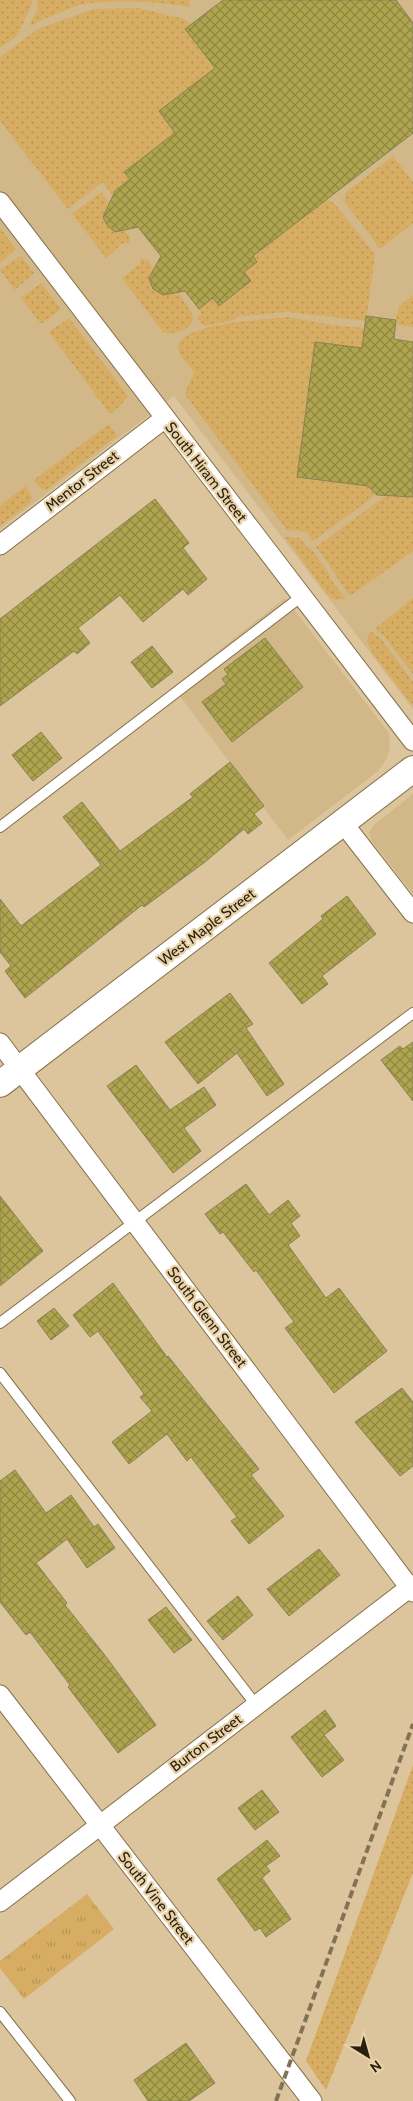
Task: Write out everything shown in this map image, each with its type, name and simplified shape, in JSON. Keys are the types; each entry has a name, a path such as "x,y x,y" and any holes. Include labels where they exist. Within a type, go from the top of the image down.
{"street":[{"name":"South Hiram Street","path":"0,202 413,741"},
{"name":"Mentor Street","path":"0,545 165,418"},
{"name":"West Maple Street","path":"10,1077 413,769"},
{"path":"343,823 413,913"},
{"name":"South Glenn Street","path":"0,1043 10,1077 135,1222 412,1588"},
{"name":"Burton Street","path":"0,1902 256,1705 412,1588"},
{"name":"South Vine Street","path":"0,1695 312,2101"}],"lane":[{"path":"0,827 302,596"},
{"path":"0,1324 413,1013"},
{"path":"0,1372 256,1705"},
{"path":"0,2012 70,2101"}],"shaded area":[{"path":"0,0 413,0 413,709 174,396 0,529"},
{"path":"285,598 389,733 390,748 386,760 377,772 288,840 173,687"},
{"path":"413,794 413,894 371,840 369,832 374,825"}],"green space":[{"path":"0,0 31,0 32,3 18,35 0,48"},
{"path":"37,0 189,0 190,7 164,3 136,2 83,4 29,26 38,9"},
{"path":"138,8 185,19 191,25 185,29 215,68 159,111 180,139 148,153 124,171 130,179 111,194 103,182 68,209 0,121 0,57 38,29 74,16 94,9"},
{"path":"393,156 413,182 413,223 380,249 345,202 345,193"},
{"path":"101,192 111,204 107,207 103,217 107,225 115,232 125,230 130,237 129,244 123,243 106,258 72,214"},
{"path":"327,199 335,204 375,255 366,321 287,312 237,317 234,320 205,326 197,319 201,314 199,309 213,298 219,306 251,282 244,272 257,262 253,256"},
{"path":"0,228 16,249 0,263"},
{"path":"21,256 34,273 15,290 0,270"},
{"path":"140,259 148,260 154,269 153,289 163,295 172,293 176,289 192,313 193,319 189,327 177,333 163,332 122,278 140,264"},
{"path":"41,283 61,309 41,324 21,298"},
{"path":"413,295 413,327 395,324 399,306"},
{"path":"288,317 333,325 365,328 362,348 315,342 297,476 368,486 376,495 313,541 306,532 287,530 186,396 185,393 194,372 180,355 178,346 183,338 209,327"},
{"path":"69,318 128,396 110,414 49,332"},
{"path":"109,424 117,436 46,490 40,488 34,480"},
{"path":"25,486 32,497 30,503 0,526 0,506"},
{"path":"385,496 413,497 413,551 350,596 316,547"},
{"path":"285,537 300,538 312,550 346,599 335,600 327,594"},
{"path":"413,598 413,674 384,636 375,629"},
{"path":"372,632 381,639 413,682 413,703 411,704 371,651 367,641 369,633"},
{"path":"413,1765 413,1873 326,2090 306,2061"},
{"path":"87,1894 114,1929 24,1999 0,1968 0,1961"}],"building":[{"path":"223,0 396,0 413,23 413,133 253,256 257,262 244,272 251,281 219,306 213,298 199,309 185,291 163,295 153,289 149,278 161,256 138,227 115,232 107,225 103,217 115,191 130,179 124,172 175,133 159,111 215,68 185,29"},
{"path":"366,316 396,320 394,339 413,342 413,497 377,495 368,486 297,477 315,342 362,348"},
{"path":"155,499 189,543 183,548 207,579 188,595 183,589 143,622 120,595 78,628 90,643 77,654 74,651 0,706 0,619"},
{"path":"265,638 303,687 232,742 202,702 226,684 222,679 228,674 224,669"},
{"path":"152,646 173,672 152,688 131,662"},
{"path":"41,732 62,758 33,781 12,755"},
{"path":"230,762 264,806 254,814 262,823 248,834 244,829 205,862 144,907 142,905 25,998 5,971 11,966 0,952 0,899 21,926 101,865 63,817 82,802 120,851 193,797 190,794"},
{"path":"347,896 376,934 322,976 328,984 302,1004 269,963 323,919 321,916"},
{"path":"230,993 253,1024 246,1028 284,1084 267,1096 237,1053 198,1084 165,1042"},
{"path":"413,1042 413,1101 381,1060 400,1046 403,1049"},
{"path":"136,1065 170,1110 204,1087 216,1105 184,1128 201,1151 173,1173 107,1086"},
{"path":"246,1184 269,1215 288,1200 300,1216 291,1223 300,1236 288,1245 326,1298 339,1288 387,1351 334,1393 285,1328 294,1322 256,1270 254,1272 223,1232 220,1234 205,1214"},
{"path":"0,1196 43,1251 0,1286"},
{"path":"113,1283 167,1357 259,1469 251,1475 284,1516 249,1544 231,1521 237,1517 191,1457 187,1461 167,1434 129,1464 112,1442 152,1411 140,1397 144,1394 98,1331 90,1337 73,1315"},
{"path":"54,1308 69,1326 51,1340 37,1321"},
{"path":"402,1388 413,1402 413,1466 400,1476 355,1422"},
{"path":"15,1470 46,1513 71,1495 94,1527 98,1524 115,1548 87,1568 67,1539 36,1563 67,1603 65,1605 156,1725 118,1753 68,1687 70,1685 30,1632 26,1635 0,1602 0,1481"},
{"path":"319,1549 340,1575 289,1616 267,1589"},
{"path":"238,1596 253,1615 223,1640 207,1621"},
{"path":"166,1607 192,1640 174,1653 148,1620"},
{"path":"325,1710 336,1726 324,1735 344,1760 322,1777 291,1737"},
{"path":"262,1790 279,1812 255,1830 238,1808"},
{"path":"267,1840 280,1856 266,1866 270,1871 262,1878 291,1919 266,1937 260,1928 255,1931 217,1879"},
{"path":"186,2043 215,2083 189,2101 148,2101 134,2080"}],"railway":[{"path":"276,2101 413,1724"}]}
